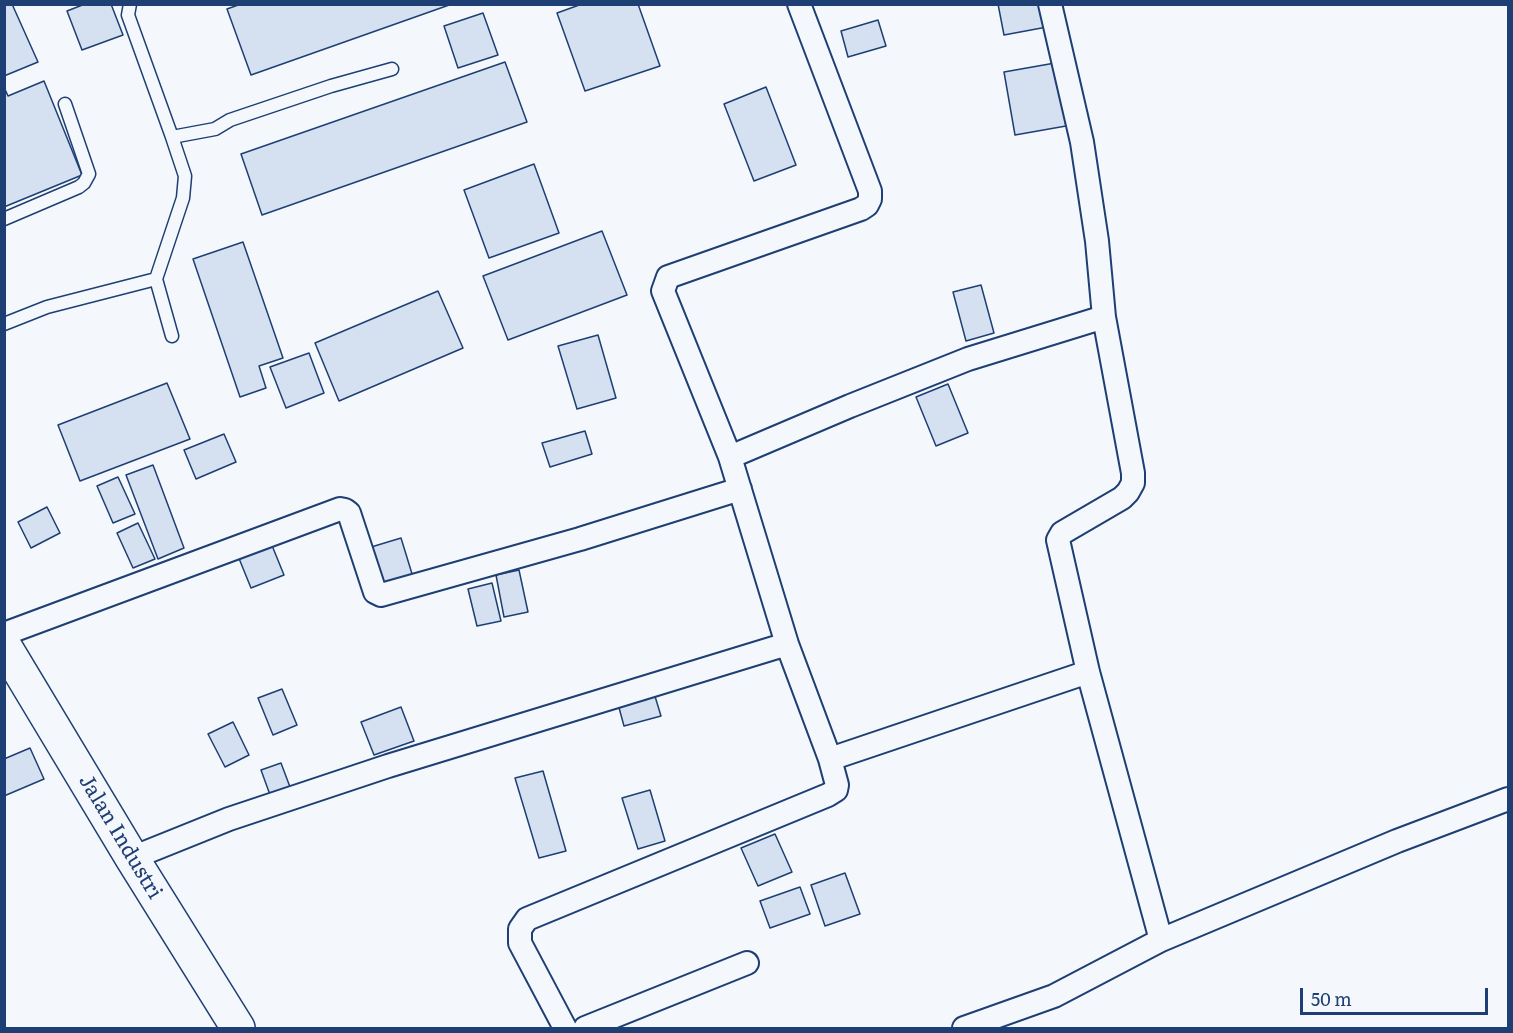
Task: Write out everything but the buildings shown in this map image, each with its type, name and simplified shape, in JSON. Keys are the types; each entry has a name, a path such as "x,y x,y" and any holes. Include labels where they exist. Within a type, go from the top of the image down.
{"main road":[{"name":"Jalan Industri","path":"4,645 238,1029"}],"street":[{"path":"565,1029 520,943 522,923 836,790 837,782 830,759 787,644 730,457 663,291 668,277 861,209 870,199 870,191 800,4"},
{"path":"1050,4 1082,142 1097,241 1104,317 1134,473 1133,483 1122,498 1062,533 1058,540 1088,672 1161,940"},
{"path":"730,457 968,359 1104,317"},
{"path":"4,634 340,509 349,513 375,592 381,595 580,539 740,489"},
{"path":"132,858 229,819 388,766 787,644"},
{"path":"830,759 1088,672"},
{"path":"964,1029 1054,996 1161,940 1397,841 1509,799"},
{"path":"585,1029 747,963"}],"lane":[{"path":"130,4 128,15 185,176 183,198 156,279 172,336"},
{"path":"172,137 215,129 230,120 331,86 392,69"},
{"path":"4,219 79,187 89,174 65,104"},
{"path":"4,324 47,307 156,279"}]}
